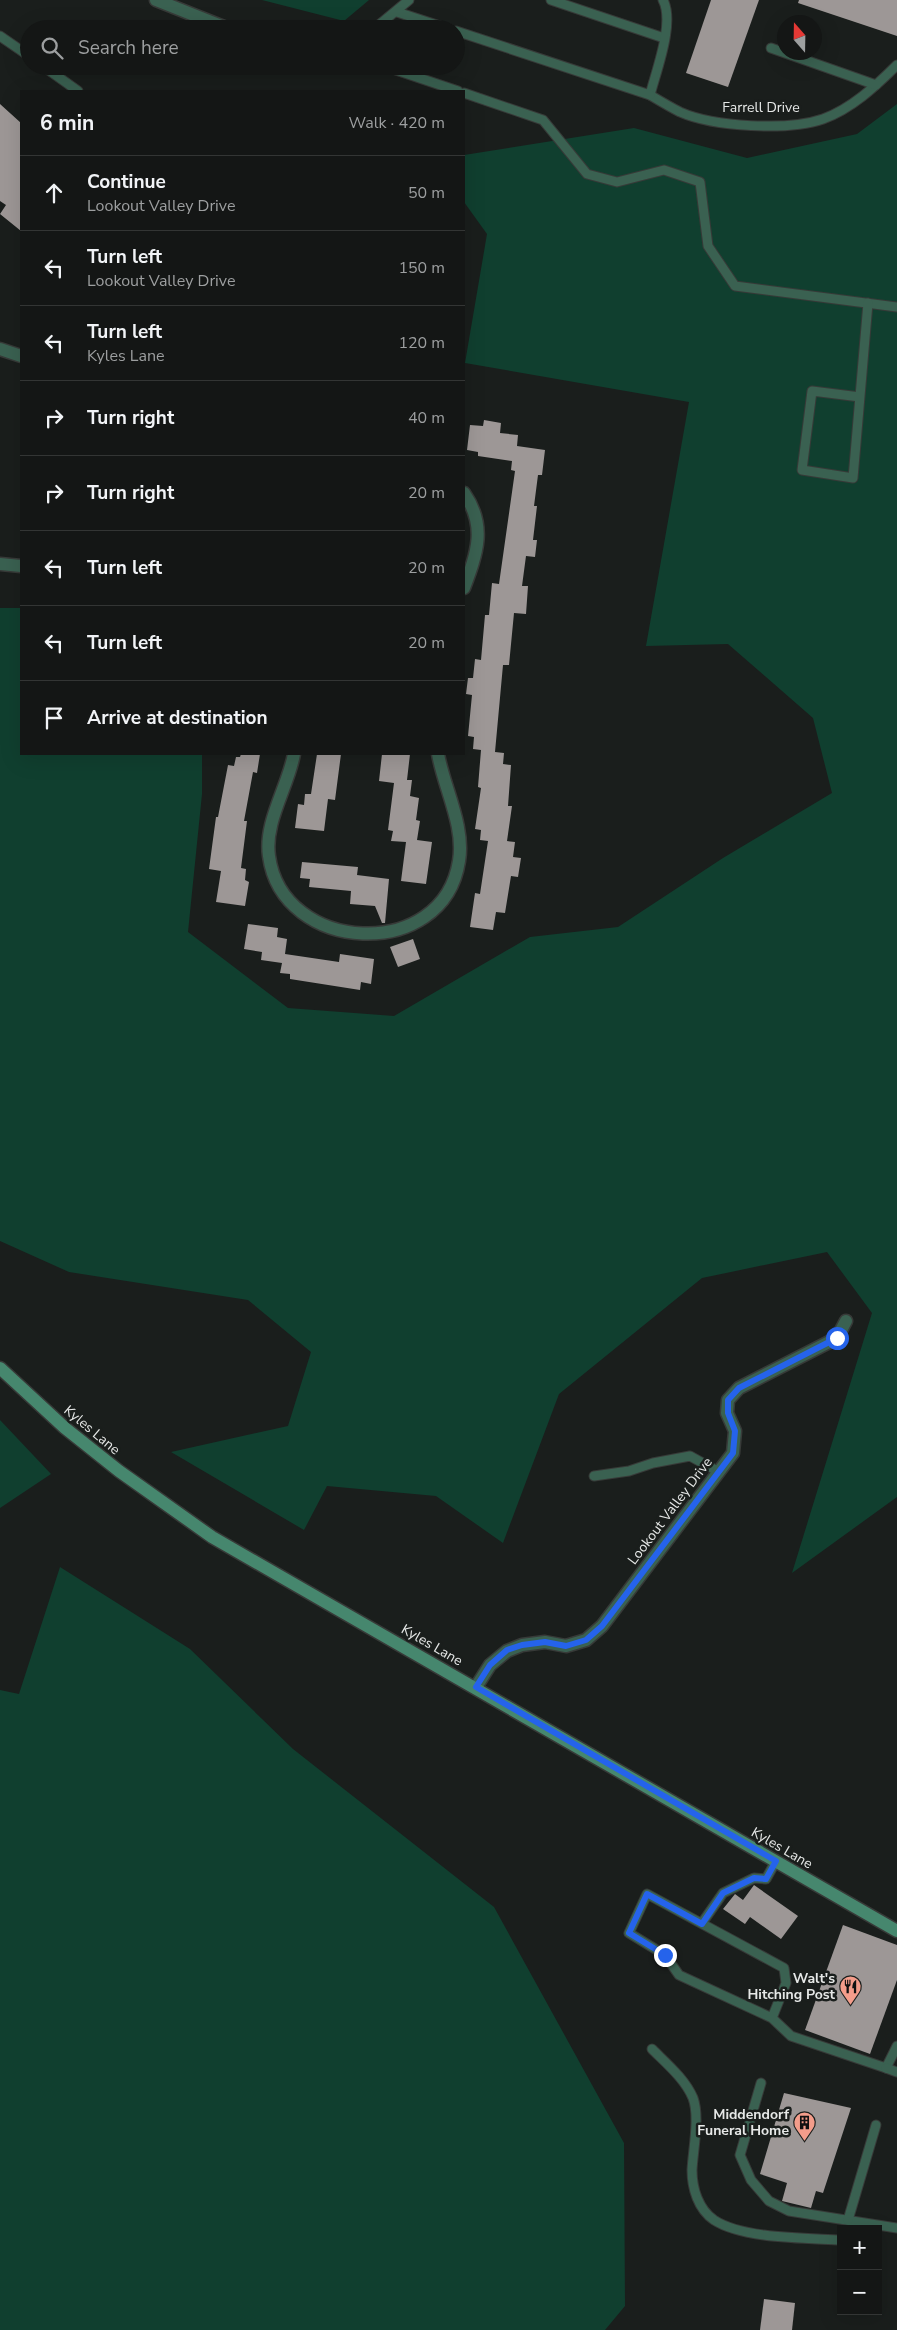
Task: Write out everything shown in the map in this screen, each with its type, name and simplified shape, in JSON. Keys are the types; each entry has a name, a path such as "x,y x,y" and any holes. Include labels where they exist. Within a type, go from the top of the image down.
{"main road":[{"name":"Kyles Lane","path":"0,1368 65,1428 178,1514 212,1537 476,1687 897,1931"}],"street":[{"path":"156,0 206,20"},
{"path":"0,349 20,356"},
{"path":"465,495 476,514 479,543 465,585"},
{"path":"0,564 20,566"},
{"path":"294,755 271,826 269,855 274,877 288,902 312,919 341,930 373,935 414,924 431,912 449,891 457,873 460,858 457,827 438,755"},
{"name":"Lookout Valley Drive","path":"476,1687 490,1665 507,1650 522,1645 545,1642 566,1646 586,1640 602,1626 733,1453 735,1431 728,1413 728,1400 739,1388 837,1338 846,1321"}],"lane":[{"path":"386,20 409,0"},
{"path":"551,0 664,38"},
{"path":"650,95 668,23 664,0"},
{"path":"397,12 421,20"},
{"name":"Farrell Drive","path":"465,34 650,95 681,112 724,124 789,125 823,119 849,105 876,85 897,66"},
{"path":"0,36 20,50"},
{"path":"772,48 876,85"},
{"path":"56,75 77,90"},
{"path":"411,75 455,90"},
{"path":"465,93 542,120 587,174 617,182 664,170 700,182 708,246 735,286 897,307"},
{"path":"860,396 812,391 802,470 853,478 868,303"},
{"path":"594,1476 629,1472 653,1463 690,1456 719,1472"},
{"path":"702,1924 723,1893 754,1878 766,1879 776,1861"},
{"path":"772,2018 786,1983 784,1968 647,1894 629,1933 665,1955 678,1975 772,2018 791,2036 897,2072"},
{"path":"886,2068 897,2046"},
{"path":"652,2049 687,2086 693,2099 696,2115 692,2182 700,2205 708,2215 728,2226 762,2234 837,2240"},
{"path":"761,2083 740,2155 751,2180 769,2200 790,2211 869,2225"},
{"path":"848,2220 876,2126"},
{"path":"882,2228 897,2228"}],"green space":[{"path":"262,0 369,0 345,20"},
{"path":"897,104 897,1497 792,1573 872,1313 827,1252 702,1278 559,1394 503,1543 436,1496 327,1486 304,1530 171,1452 288,1426 311,1352 248,1300 69,1272 0,1241 0,608 20,608 20,755 202,755 202,794 188,932 288,1008 394,1016 530,937 618,927 723,858 832,793 813,718 728,644 646,646 689,402 465,363 487,234 465,203 465,155 634,128 747,158 857,134"},
{"path":"0,1420 51,1474 0,1508"},
{"path":"60,1567 190,1649 293,1749 494,1907 624,2143 625,2306 605,2330 0,2330 0,1690 19,1694"}],"building":[{"path":"711,0 759,0 728,87 686,73"},
{"path":"799,0 897,0 897,36 798,3"},
{"path":"0,104 20,122 20,230 0,214 6,205 0,201"},
{"path":"484,420 501,423 500,433 518,435 517,446 545,450 542,475 538,475 534,506 537,506 533,540 537,540 535,557 526,556 522,586 528,586 526,614 514,613 509,665 503,665 495,752 504,753 503,764 511,765 508,806 512,806 507,841 515,842 513,857 521,858 518,877 511,876 505,913 496,912 493,930 470,927 475,893 480,894 488,841 480,840 481,830 475,829 481,788 478,787 481,750 473,749 474,737 468,736 472,695 466,694 468,678 473,678 475,659 481,660 485,615 489,615 492,583 499,584 515,471 511,470 512,461 478,456 478,452 467,450 470,425 483,426"},
{"path":"241,755 260,755 257,773 253,772 244,821 247,821 241,868 246,869 245,880 249,882 245,906 216,902 221,871 209,869 216,817 218,817 228,765 234,766 236,757 240,757"},
{"path":"317,755 341,755 335,800 328,799 324,831 295,828 298,804 304,805 305,794 311,794"},
{"path":"382,755 410,755 407,780 412,780 410,796 419,798 416,820 420,821 417,840 432,842 426,884 401,881 406,842 391,841 393,831 388,830 394,783 379,781"},
{"path":"302,862 358,867 357,875 389,879 385,923 382,923 375,906 350,904 351,891 309,887 310,879 300,878"},
{"path":"248,924 278,928 277,937 287,939 285,954 339,962 340,954 374,959 371,984 361,982 360,990 290,979 290,974 280,973 282,963 261,960 262,952 244,949"},
{"path":"413,939 420,959 398,967 390,947"},
{"path":"754,1885 798,1916 781,1939 750,1917 745,1924 723,1909 735,1894 743,1900"},
{"name":"Walt's Hitching Post","path":"843,1925 897,1945 897,1980 870,2054 805,2030"},
{"name":"Middendorf Funeral Home","path":"784,2093 851,2108 823,2193 816,2191 811,2208 782,2201 787,2183 760,2174"},
{"path":"764,2299 795,2303 792,2330 760,2330"}],"place":[{"name":"Walt's Hitching Post","path":"851,2005"},
{"name":"Middendorf Funeral Home","path":"805,2141"}],"route":[{"path":"665,1955 629,1933 647,1894 702,1924 723,1893 754,1878 766,1879 776,1861 624,1775 476,1687 490,1665 507,1650 522,1645 545,1642 566,1646 586,1640 602,1626 733,1453 735,1431 728,1413 728,1400 739,1388 837,1338"}]}
